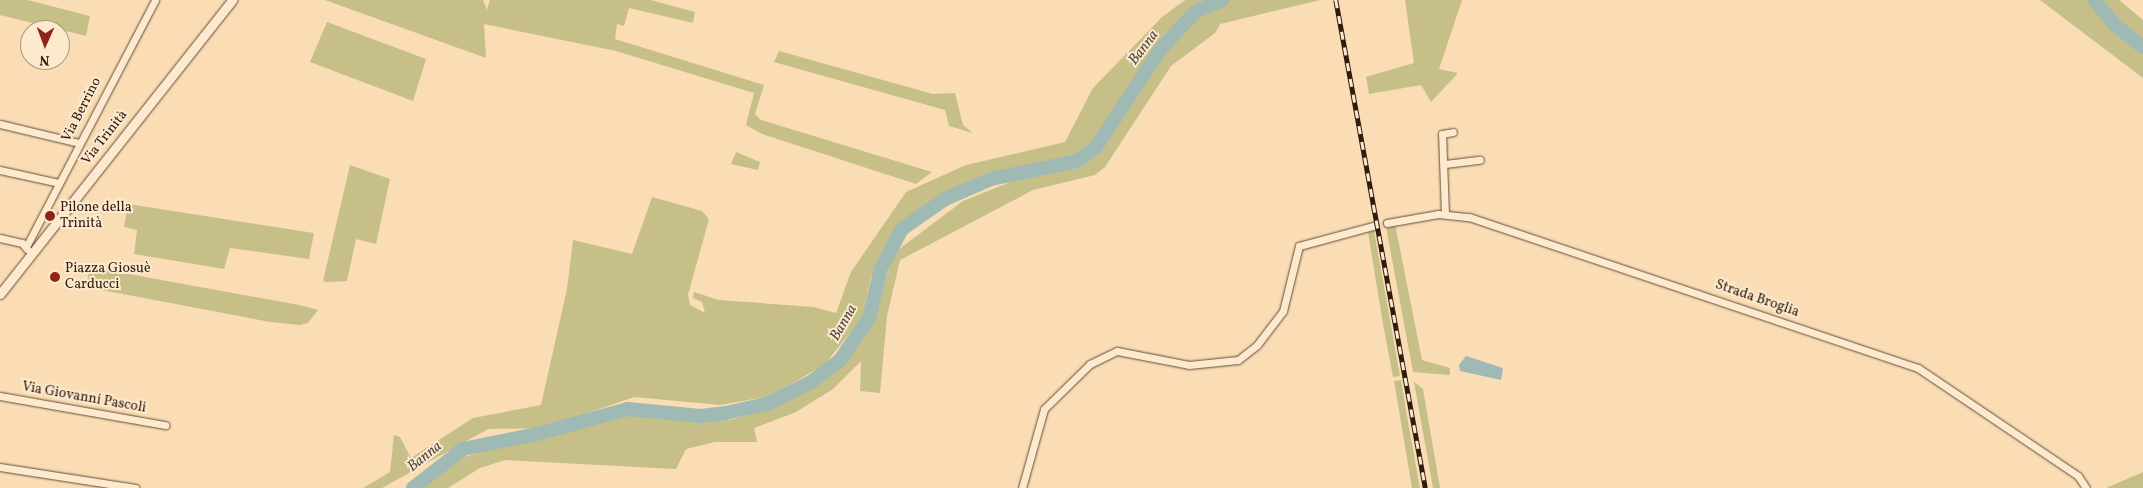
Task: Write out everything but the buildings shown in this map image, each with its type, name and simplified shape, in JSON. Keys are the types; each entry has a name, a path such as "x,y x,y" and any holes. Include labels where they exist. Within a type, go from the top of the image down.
{"street":[{"name":"Via Berrino","path":"26,247 155,0"},
{"name":"Via Trinità","path":"0,294 232,0"},
{"path":"0,124 79,144"},
{"path":"1445,214 1445,164 1442,134 1453,132"},
{"path":"1445,164 1480,160"},
{"path":"0,170 59,183"},
{"name":"Strada Broglia","path":"1387,223 1445,214 1513,229 1918,368 2078,476 2086,488"},
{"path":"1022,488 1044,409 1090,364 1117,351 1189,365 1238,360 1257,346 1283,311 1299,246 1373,226"},
{"path":"34,232 44,238"},
{"path":"0,238 26,247 30,257"},
{"name":"Via Giovanni Pascoli","path":"0,396 165,425"},
{"path":"0,467 135,488"}],"shaded area":[{"path":"0,0 27,0 90,16 86,36 70,32 70,20 20,20 0,15"},
{"path":"325,0 483,0 487,10 490,0 651,0 695,12 693,23 629,8 624,26 617,24 615,39 764,85 755,114 761,120 932,172 916,184 762,134 746,125 754,93 616,51 484,24 486,58"},
{"path":"1185,0 1210,0 1194,8 1158,44 1093,141 1076,156 992,173 945,194 898,225 871,277 862,318 825,364 771,396 720,405 634,397 544,428 488,429 382,488 363,488 390,472 394,435 400,437 411,458 473,418 541,405 567,289 573,240 632,254 652,197 702,211 709,219 688,295 690,305 705,313 702,302 693,298 694,292 719,300 814,307 836,313 851,272 906,192 966,165 1065,142 1093,88 1162,17"},
{"path":"1229,0 1320,0 1220,24 1215,33 1171,66 1105,167 1095,175 1033,190 900,260 887,316 880,393 860,391 861,361 833,389 796,412 754,428 757,442 715,442 686,449 676,469 505,460 480,468 448,488 417,488 454,460 518,441 556,435 606,417 645,412 730,420 773,407 813,388 841,364 870,325 894,253 963,201 1023,177 1079,165 1099,149 1161,55 1194,18"},
{"path":"1405,0 1462,0 1439,69 1458,73 1431,102 1421,85 1369,94 1366,77 1414,63"},
{"path":"2040,0 2119,0 2143,20 2143,78"},
{"path":"327,22 426,59 413,101 310,62"},
{"path":"779,51 933,94 955,93 963,125 973,133 949,126 945,110 774,62"},
{"path":"736,152 760,162 758,170 731,164"},
{"path":"350,165 390,179 376,244 356,239 347,281 327,282 323,281"},
{"path":"128,204 314,233 309,259 230,248 224,269 134,254 137,230 124,227"},
{"path":"1395,224 1422,360 1450,368 1450,375 1413,372 1386,227"},
{"path":"1374,231 1400,376 1393,377 1383,324 1368,232"},
{"path":"90,267 318,310 308,323 300,325 270,322 86,287"},
{"path":"1401,380 1420,488 1412,488 1394,381"},
{"path":"1414,382 1423,389 1440,488 1433,488"},
{"path":"2143,472 2143,488 2106,488"}],"water":[{"path":"1466,356 1503,368 1501,380 1460,371 1459,365"}],"waterway":[{"name":"Banna","path":"413,488 463,449 537,434 628,409 701,416 726,413 770,403 811,382 840,360 869,318 881,268 902,229 945,199 991,179 1077,161 1096,147 1160,50 1195,12 1222,0"},
{"name":"Banna","path":"2094,0 2115,25 2143,47"}],"tunnel":[{"path":"1373,226 1387,223"}],"railway":[{"path":"1336,0 1426,488"}],"place":[{"name":"Pilone della Trinità","path":"50,216"},
{"name":"Piazza Giosuè Carducci","path":"55,277"}]}
